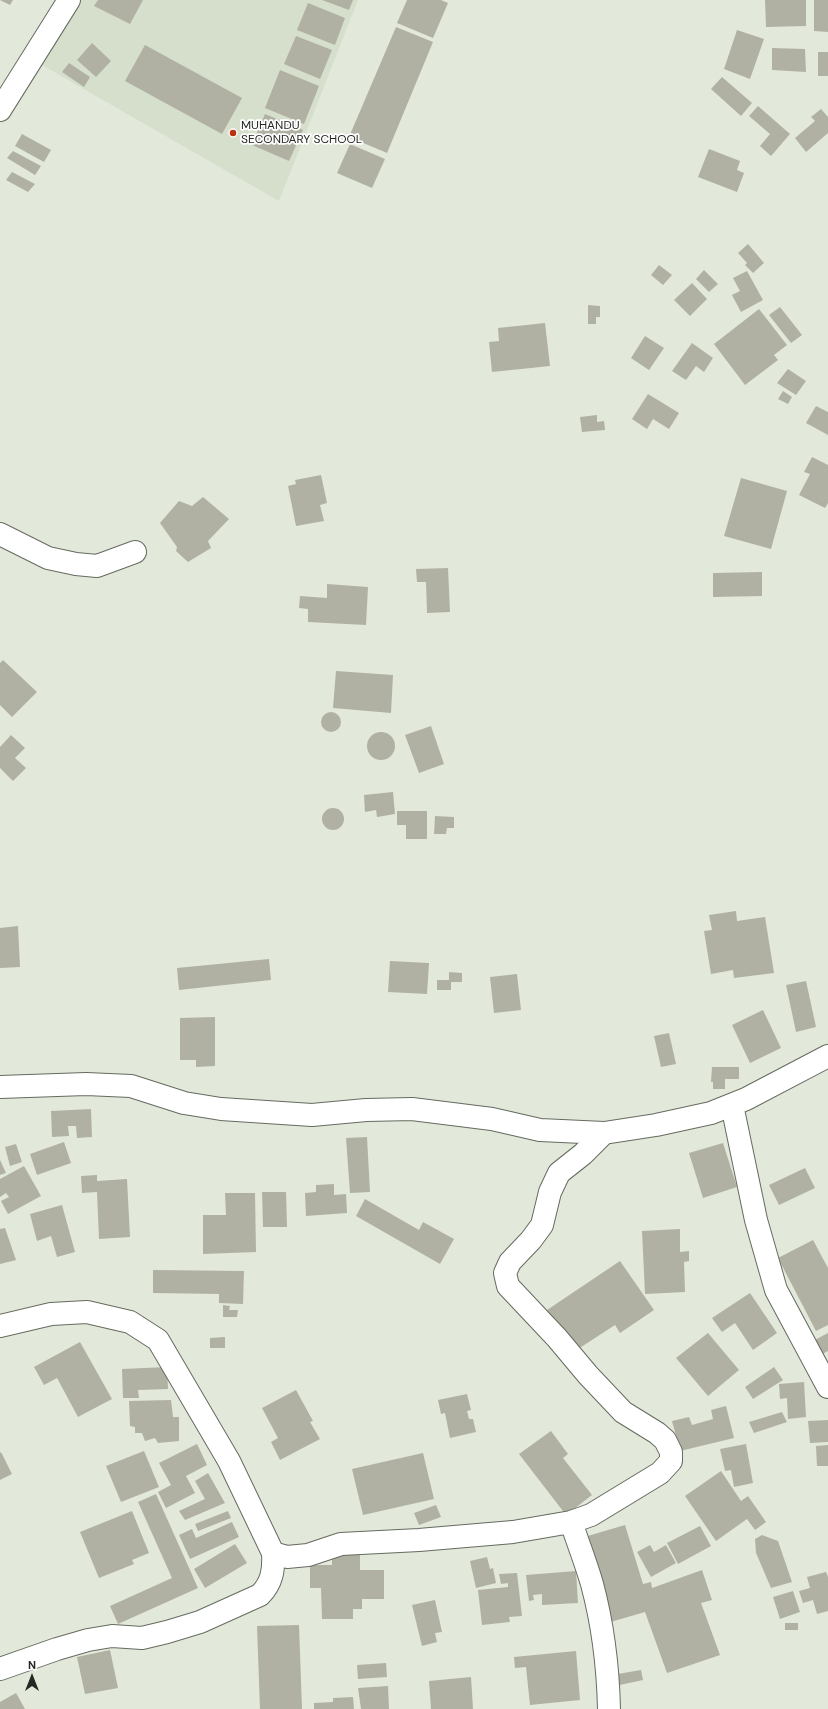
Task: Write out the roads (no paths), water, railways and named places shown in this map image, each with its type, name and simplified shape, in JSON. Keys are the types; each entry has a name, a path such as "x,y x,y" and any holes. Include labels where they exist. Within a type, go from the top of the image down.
{"street":[{"path":"0,110 69,0"},
{"path":"0,534 48,558 76,564 97,566 135,552"},
{"path":"0,1087 86,1084 131,1086 184,1103 221,1109 312,1115 366,1110 412,1108 492,1119 540,1130 604,1133 656,1125 711,1113 746,1099 828,1056"},
{"path":"732,1104 756,1220 776,1290 828,1387"},
{"path":"273,1553 287,1557 308,1555 341,1544 419,1540 513,1532 571,1522 591,1516 660,1473 672,1461 672,1452 665,1440 657,1433 623,1412 508,1286 505,1273 510,1262 531,1240 542,1225 550,1192 559,1173 583,1154 604,1133"},
{"path":"0,1326 51,1314 87,1312 130,1322 158,1340 229,1461 273,1553 274,1567 271,1579 260,1595 206,1619 168,1632 142,1638 112,1636 88,1640 0,1669"},
{"path":"571,1522 592,1583 601,1623 607,1660 609,1709"}],"place":[{"name":"MUHANDU SECONDARY SCHOOL","path":"233,133"}]}
